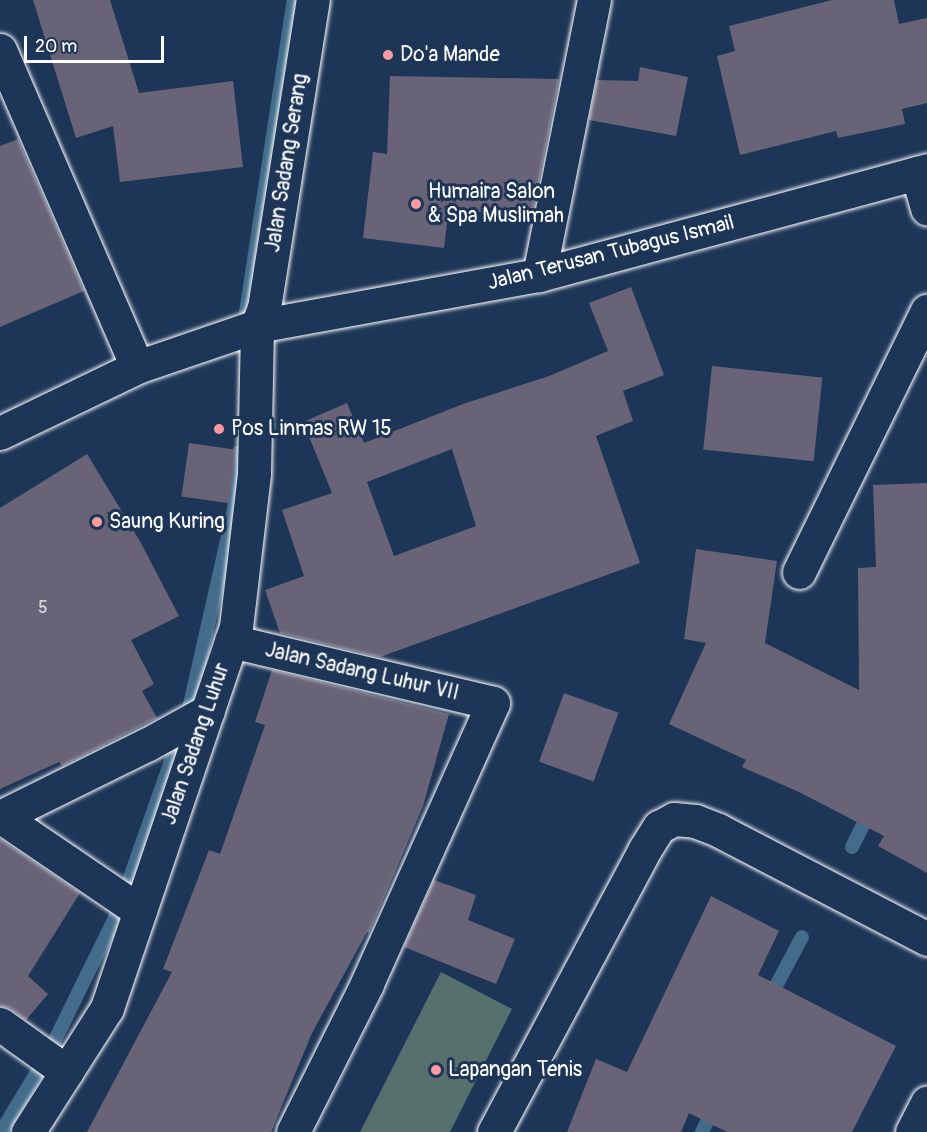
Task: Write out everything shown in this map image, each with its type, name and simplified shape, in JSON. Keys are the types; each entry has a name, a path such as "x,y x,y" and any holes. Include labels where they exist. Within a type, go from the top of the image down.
{"street":[{"name":"Jalan Sadang Serang","path":"257,326 264,308 313,0"},
{"path":"539,275 594,0"},
{"path":"0,50 136,367"},
{"name":"Jalan Terusan Tubagus Ismail","path":"0,434 136,367 242,333 257,326 539,275 922,171"},
{"path":"922,171 927,209"},
{"path":"800,572 927,311"},
{"name":"Jalan Sadang Luhur","path":"28,1132 107,1008 236,627 254,473 257,326"},
{"name":"Jalan Sadang Luhur VII","path":"231,640 493,703 367,984 293,1132"},
{"path":"140,911 0,817 148,744 208,711"},
{"path":"494,1132 645,849 659,827 674,819 695,821 718,830 927,939"},
{"path":"0,1024 67,1072"},
{"path":"912,1132 927,1103"}],"green space":[{"name":"Lapangan Tenis","path":"441,972 512,1009 450,1132 360,1132"}],"building":[{"path":"33,0 110,0 139,93 233,81 243,167 120,182 113,126 76,138"},
{"path":"832,0 894,0 899,24 927,18 927,103 902,109 905,124 838,138 836,131 740,155 717,56 735,51 729,26"},
{"path":"640,67 688,77 676,136 589,120 597,80 638,81"},
{"path":"390,76 559,79 531,220 449,207 444,248 363,238 373,152 387,154"},
{"path":"18,139 84,291 0,327 0,146"},
{"path":"631,287 664,375 623,391 633,421 596,436 640,563 380,657 280,633 265,590 304,576 282,510 332,493 303,422 347,403 364,443 463,404 549,376 608,351 589,303","holes":["452,449 476,526 394,556 367,482"]},
{"path":"712,366 822,378 814,461 703,450"},
{"path":"189,443 237,450 229,503 181,496"},
{"path":"87,454 141,543 179,616 131,640 154,684 142,691 157,718 62,766 59,762 0,789 0,508"},
{"path":"927,483 927,873 878,846 884,836 799,792 742,767 746,760 669,724 706,643 684,639 696,549 777,561 765,643 859,690 858,568 876,567 873,485"},
{"path":"272,670 449,714 423,806 369,933 367,932 312,1033 271,1132 87,1132 172,972 163,969 209,850 220,854 265,725 255,722"},
{"path":"564,693 619,713 594,781 539,762"},
{"path":"0,839 80,893 28,976 48,994 26,1020 10,1008 0,1006"},
{"path":"434,880 476,895 468,920 515,939 496,984 404,947"},
{"path":"711,896 779,931 758,975 896,1046 852,1132 727,1132 689,1113 681,1132 567,1132 596,1059 627,1072"}],"waterway":[{"path":"246,312 294,0"},
{"path":"189,709 234,510 239,452"},
{"path":"127,886 178,741"},
{"path":"852,847 871,809"},
{"path":"54,1042 118,912"},
{"path":"769,999 802,937"},
{"path":"1,1132 37,1072"},
{"path":"702,1132 714,1107"}],"place":[{"name":"Do'a Mande","path":"388,55"},
{"name":"Humaira Salon & Spa Muslimah","path":"416,204"},
{"name":"Pos Linmas RW 15","path":"219,429"},
{"name":"Saung Kuring","path":"97,522"},
{"name":"Lapangan Tenis","path":"436,1070"}]}
